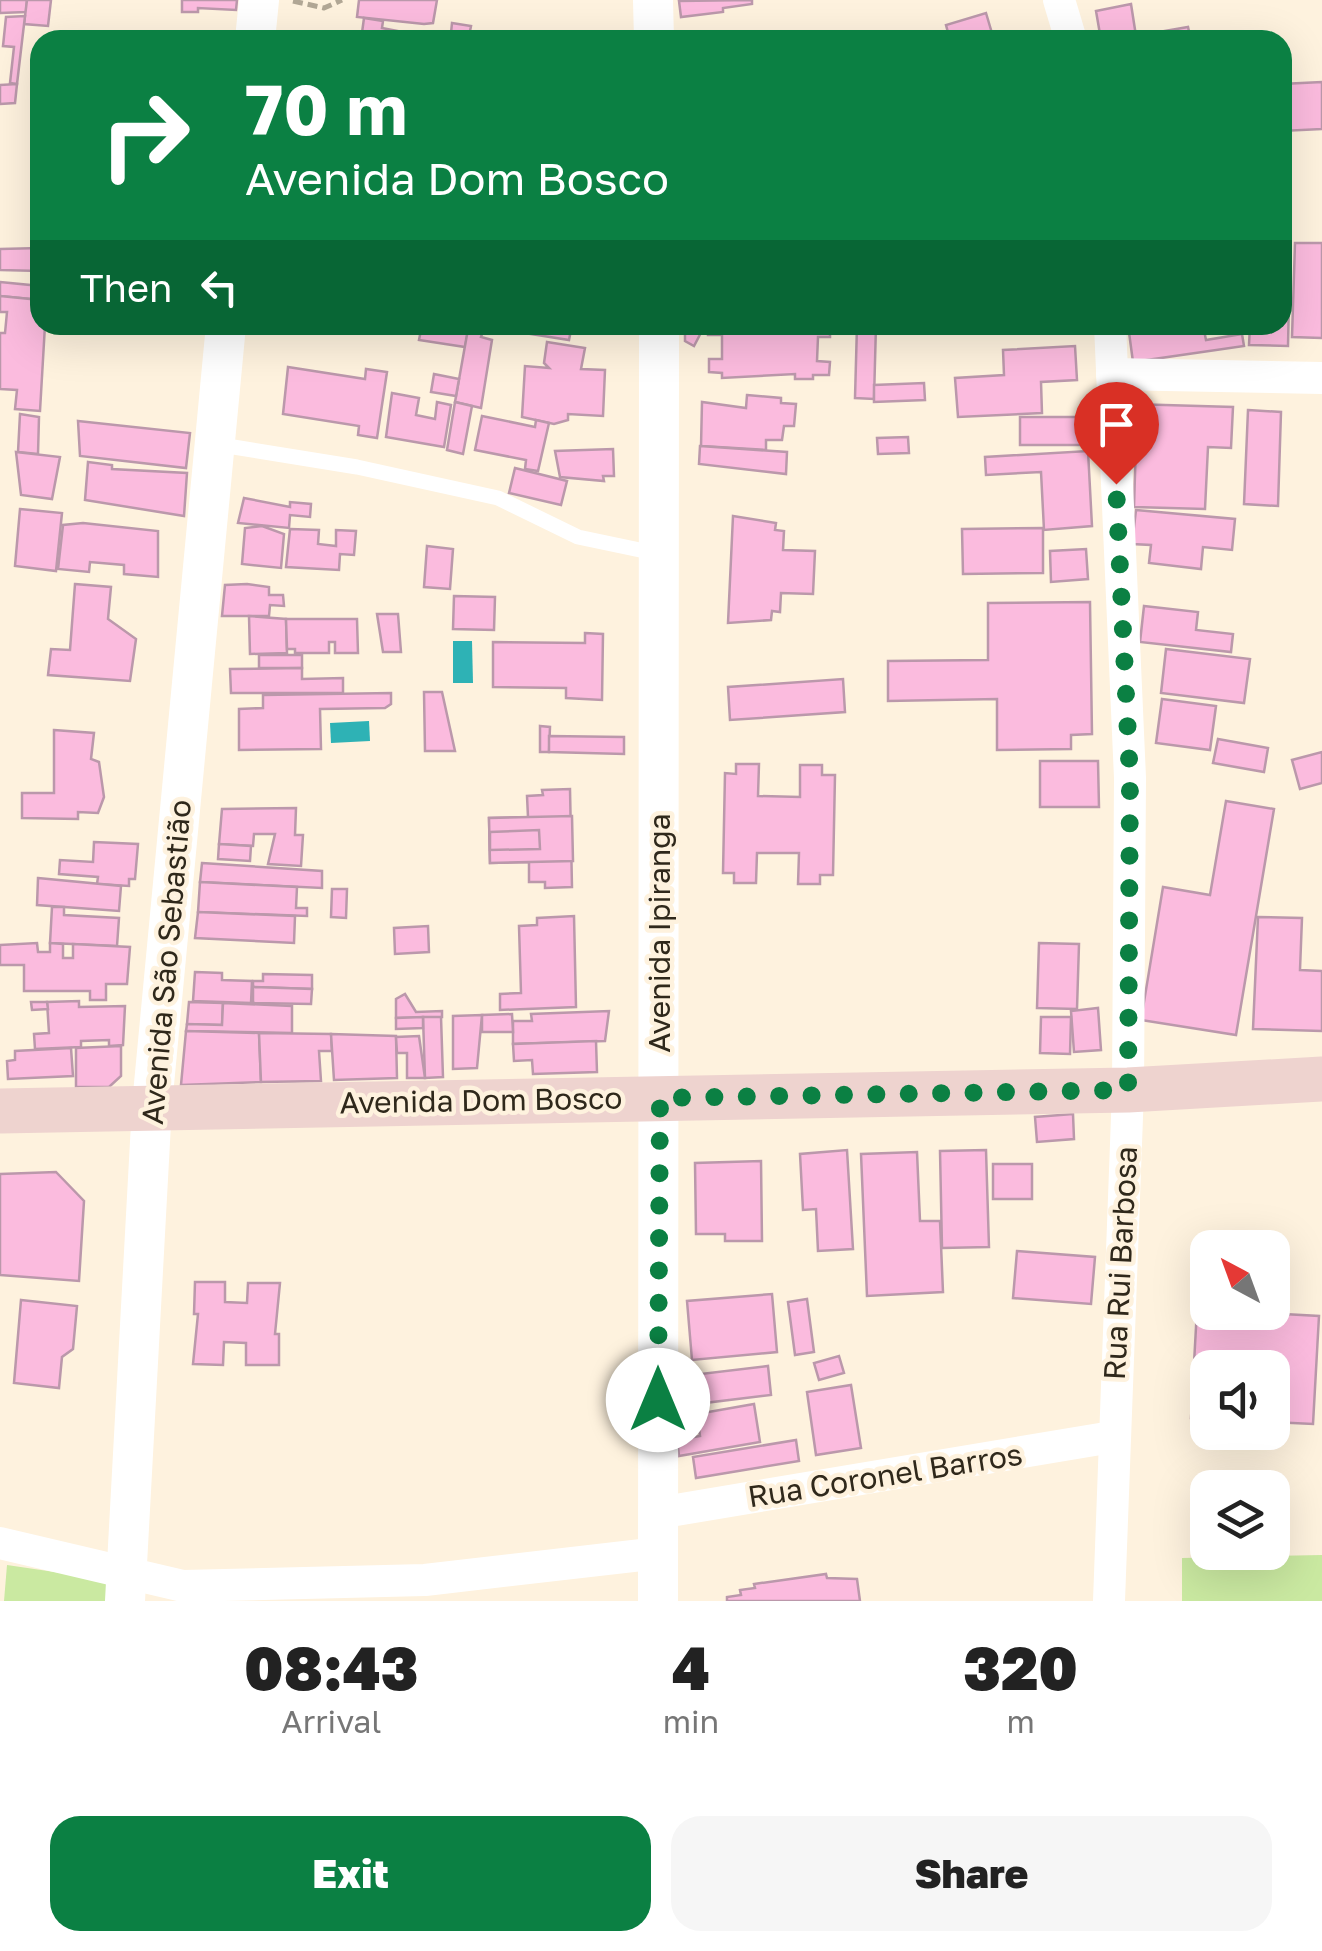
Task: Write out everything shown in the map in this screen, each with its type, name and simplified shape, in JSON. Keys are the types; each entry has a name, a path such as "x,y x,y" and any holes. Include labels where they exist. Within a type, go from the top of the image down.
{"main road":[{"name":"Avenida Dom Bosco","path":"0,1111 152,1105 1128,1090 1322,1079"}],"street":[{"path":"256,30 259,0"},
{"path":"652,0 654,30"},
{"path":"1059,0 1067,30"},
{"name":"Avenida São Sebastião","path":"127,1586 152,1105 225,335"},
{"name":"Avenida Ipiranga","path":"658,1601 659,335"},
{"name":"Rua Rui Barbosa","path":"1109,1601 1112,1437 1128,1090 1130,778 1110,335"},
{"path":"1112,374 1322,378"},
{"name":"Rua Coronel Barros","path":"658,1513 1112,1437"},
{"path":"0,1543 127,1586 192,1594 424,1580 659,1553"}],"lane":[{"path":"214,444 357,467 498,498 578,538 659,554"}],"path":[{"path":"286,0 324,8 342,0"}],"green space":[{"path":"1322,1555 1322,1601 1182,1601 1182,1558 1190,1558 1190,1570 1290,1570 1290,1556"},
{"path":"7,1565 109,1580 107,1601 4,1601"}],"water":[{"path":"453,641 472,641 473,683 453,683"},
{"path":"369,721 370,741 331,743 330,723"}],"building":[{"path":"0,0 27,0 26,12 0,13"},
{"path":"27,0 51,0 48,26 24,24"},
{"path":"182,0 237,0 236,10 198,8 198,12 182,12"},
{"path":"359,0 437,0 433,23 424,24 357,17"},
{"path":"752,0 752,4 723,8 723,12 681,17 679,1"},
{"path":"1131,4 1135,30 1099,30 1096,11"},
{"path":"986,13 991,30 947,30 946,25"},
{"path":"25,16 17,84 10,83 14,47 3,46 6,17"},
{"path":"364,18 383,21 382,28 392,30 362,30"},
{"path":"452,23 471,26 470,30 451,30"},
{"path":"1322,82 1322,129 1292,130 1292,84"},
{"path":"17,84 15,103 0,104 0,85"},
{"path":"1295,243 1322,243 1322,338 1292,337"},
{"path":"30,248 30,271 0,270 0,249"},
{"path":"0,282 30,285 30,299 0,296"},
{"path":"0,296 30,299 30,335 44,335 40,411 15,409 17,390 0,389 0,333 5,333 7,312 0,312"},
{"path":"420,335 467,335 465,347 419,340"},
{"path":"467,335 492,340 481,408 455,402"},
{"path":"537,335 570,335 569,340"},
{"path":"685,335 700,335 694,346 685,341"},
{"path":"722,335 830,335 818,337 817,361 830,362 829,375 813,375 813,379 795,379 795,374 722,378 722,373 709,372 709,359 722,359"},
{"path":"857,335 876,335 874,399 855,398"},
{"path":"1129,335 1205,335 1206,340 1242,335 1244,346 1133,362"},
{"path":"1250,335 1288,335 1288,346 1249,345"},
{"path":"547,342 585,348 581,369 605,370 603,416 568,414 568,420 554,424 522,417 525,366 549,368 544,363"},
{"path":"1075,346 1077,380 1041,382 1042,413 958,417 955,378 1004,375 1003,350"},
{"path":"288,367 365,379 366,369 387,372 377,438 358,435 359,426 283,414"},
{"path":"434,374 459,379 456,396 431,392"},
{"path":"924,383 925,400 874,402 874,385"},
{"path":"392,393 419,398 416,415 435,419 437,402 451,405 444,447 386,437"},
{"path":"747,395 781,398 781,403 796,404 794,426 784,426 782,440 766,440 766,450 701,446 702,402 746,408"},
{"path":"455,402 472,406 463,454 447,450"},
{"path":"1130,404 1233,407 1231,448 1208,447 1205,509 1134,507 1136,442 1128,442"},
{"path":"1248,410 1281,412 1278,506 1244,504"},
{"path":"20,414 39,417 38,454 18,452"},
{"path":"482,416 535,427 536,420 549,423 538,471 525,469 526,460 475,450"},
{"path":"1020,417 1086,417 1086,445 1020,445"},
{"path":"78,421 190,433 186,468 80,456"},
{"path":"908,437 909,453 878,454 877,438"},
{"path":"700,446 787,452 786,474 699,464"},
{"path":"613,449 614,476 603,476 604,481 560,477 555,451"},
{"path":"1088,451 1092,526 1044,530 1041,472 986,475 985,457"},
{"path":"16,452 60,457 52,499 21,495"},
{"path":"88,462 112,465 112,469 187,473 184,516 85,500"},
{"path":"515,468 567,481 561,505 509,493"},
{"path":"244,498 290,507 290,502 311,504 310,517 290,515 289,528 238,523"},
{"path":"20,509 62,513 56,571 15,566"},
{"path":"1136,510 1235,519 1232,550 1203,547 1201,569 1149,563 1151,545 1132,544"},
{"path":"733,516 776,523 775,530 784,531 783,550 815,551 813,594 781,593 780,612 772,611 771,620 728,623"},
{"path":"83,523 158,531 158,577 124,574 124,565 90,562 89,572 58,569 63,525"},
{"path":"262,526 284,534 281,568 242,564 245,528"},
{"path":"1043,528 1043,573 963,574 962,529"},
{"path":"290,529 319,530 318,544 336,546 336,530 356,531 354,555 340,554 339,570 286,567"},
{"path":"427,546 453,549 450,589 424,587"},
{"path":"1086,549 1088,579 1051,582 1050,551"},
{"path":"75,584 111,587 108,619 136,639 130,681 48,675 51,649 70,650"},
{"path":"225,585 269,587 269,595 283,595 284,606 270,605 269,616 222,616"},
{"path":"454,596 495,597 494,630 453,629"},
{"path":"1090,602 1092,734 1071,735 1071,749 997,750 997,699 888,701 888,661 988,660 988,603"},
{"path":"1144,606 1198,612 1196,630 1233,634 1231,652 1140,642"},
{"path":"377,614 398,614 401,652 383,652"},
{"path":"249,616 286,619 287,653 250,654"},
{"path":"286,619 357,619 358,653 335,653 335,642 329,642 329,653 295,653 295,649 287,649"},
{"path":"585,633 603,634 602,700 566,698 566,688 493,687 493,642 585,643"},
{"path":"1166,649 1250,659 1244,703 1161,693"},
{"path":"259,655 302,655 302,668 259,668"},
{"path":"302,668 302,679 343,678 343,693 231,693 230,669"},
{"path":"843,679 845,712 730,720 728,687"},
{"path":"424,692 442,692 455,751 425,751"},
{"path":"391,693 391,704 385,708 320,709 321,749 239,750 239,709 263,708 263,695"},
{"path":"1162,699 1216,706 1210,750 1156,743"},
{"path":"540,726 550,727 549,752 540,752"},
{"path":"54,730 94,733 91,759 99,762 104,797 98,813 78,812 78,819 22,818 22,793 54,793"},
{"path":"549,736 624,737 624,754 549,752"},
{"path":"1218,739 1268,748 1264,772 1213,763"},
{"path":"1322,752 1322,783 1300,789 1292,760"},
{"path":"1040,761 1098,761 1099,807 1040,807"},
{"path":"736,764 759,764 758,796 800,797 800,765 822,765 822,775 835,775 833,875 820,875 820,884 798,884 799,853 757,853 756,883 734,883 734,873 723,873 725,773 736,774"},
{"path":"570,789 572,887 545,888 545,882 529,882 529,862 490,863 489,818 528,817 527,796 543,795 542,790"},
{"path":"1226,801 1274,809 1236,1035 1141,1020 1163,887 1210,895"},
{"path":"296,808 295,835 303,835 301,866 268,864 275,834 254,834 253,846 219,844 222,809"},
{"path":"572,816 573,861 490,863 489,818"},
{"path":"539,830 540,849 490,850 490,832"},
{"path":"94,842 138,844 135,879 129,879 129,886 97,884 98,877 59,874 60,860 93,862"},
{"path":"219,844 251,846 250,861 218,859"},
{"path":"202,863 322,871 322,888 200,882"},
{"path":"38,878 121,886 119,911 37,905"},
{"path":"200,882 297,887 296,908 307,908 307,916 198,912"},
{"path":"332,889 347,889 346,918 331,917"},
{"path":"52,907 64,907 64,915 119,918 117,946 50,943"},
{"path":"198,912 295,916 294,943 195,938"},
{"path":"574,916 576,1007 500,1010 500,994 521,993 519,926 537,925 537,918"},
{"path":"1258,917 1302,918 1300,970 1322,971 1322,1031 1253,1029"},
{"path":"428,926 429,952 395,954 394,928"},
{"path":"37,943 38,952 50,952 50,943 63,944 63,958 73,958 73,944 130,947 127,984 106,984 106,1000 90,1000 90,991 24,991 24,965 0,965 0,945"},
{"path":"1039,943 1079,944 1077,1009 1037,1008"},
{"path":"195,972 222,973 222,980 252,981 251,1003 193,1001"},
{"path":"263,974 312,975 312,989 253,987 253,981 263,981"},
{"path":"253,987 312,989 311,1004 253,1003"},
{"path":"405,994 416,1012 442,1011 442,1017 396,1018 396,999"},
{"path":"79,1001 79,1007 125,1006 123,1045 109,1046 109,1040 81,1041 81,1047 35,1049 34,1034 49,1033 47,1002"},
{"path":"31,1002 47,1002 48,1009 32,1010"},
{"path":"189,1002 223,1003 222,1025 187,1024"},
{"path":"223,1003 292,1006 292,1033 186,1031 187,1024 222,1025"},
{"path":"1098,1008 1101,1050 1074,1052 1071,1011"},
{"path":"609,1011 605,1041 513,1044 513,1021 532,1021 531,1014"},
{"path":"512,1014 513,1032 482,1032 482,1015"},
{"path":"482,1015 477,1068 453,1069 453,1016"},
{"path":"423,1017 441,1017 443,1077 425,1078"},
{"path":"423,1017 423,1028 396,1029 396,1018"},
{"path":"1041,1017 1071,1017 1070,1054 1040,1053"},
{"path":"186,1031 259,1033 261,1082 181,1085"},
{"path":"259,1033 331,1034 332,1051 319,1051 321,1081 261,1082"},
{"path":"331,1034 396,1036 397,1078 334,1080"},
{"path":"419,1036 425,1078 407,1078 407,1053 397,1053 396,1037"},
{"path":"596,1041 597,1072 533,1074 532,1060 514,1061 513,1044"},
{"path":"121,1046 121,1076 109,1087 76,1087 76,1048"},
{"path":"71,1048 73,1076 8,1079 7,1061 15,1060 15,1051"},
{"path":"1073,1114 1074,1139 1037,1142 1035,1117"},
{"path":"847,1150 853,1249 818,1251 816,1209 803,1210 800,1154"},
{"path":"986,1150 989,1247 942,1248 940,1151"},
{"path":"917,1152 920,1221 940,1221 943,1292 867,1296 861,1154"},
{"path":"761,1161 762,1241 725,1241 725,1234 696,1234 695,1163"},
{"path":"993,1164 1032,1164 1032,1199 993,1199"},
{"path":"56,1172 84,1201 79,1281 0,1275 0,1174"},
{"path":"1017,1251 1095,1257 1091,1304 1013,1298"},
{"path":"195,1282 225,1282 225,1302 247,1303 248,1283 280,1283 275,1334 279,1334 279,1365 246,1365 246,1343 224,1342 223,1365 193,1364 198,1314 194,1314"},
{"path":"772,1294 777,1352 692,1360 687,1301"},
{"path":"807,1299 814,1352 795,1355 788,1302"},
{"path":"21,1300 77,1306 73,1349 62,1357 59,1388 14,1383"},
{"path":"1290,1314 1319,1316 1313,1424 1290,1423 1290,1350 1195,1350 1196,1330 1290,1330"},
{"path":"839,1356 844,1373 819,1380 814,1363"},
{"path":"768,1366 771,1395 696,1404 692,1375"},
{"path":"851,1385 861,1448 816,1455 807,1392"},
{"path":"754,1404 760,1442 679,1456 677,1440 700,1436 697,1414"},
{"path":"796,1440 799,1461 696,1478 693,1457"},
{"path":"826,1574 827,1578 857,1579 860,1601 727,1601 727,1597 741,1595 740,1590 755,1588 754,1584"}],"route":[{"path":"658,1400 660,1098 1128,1090 1130,778 1116,484"}]}
